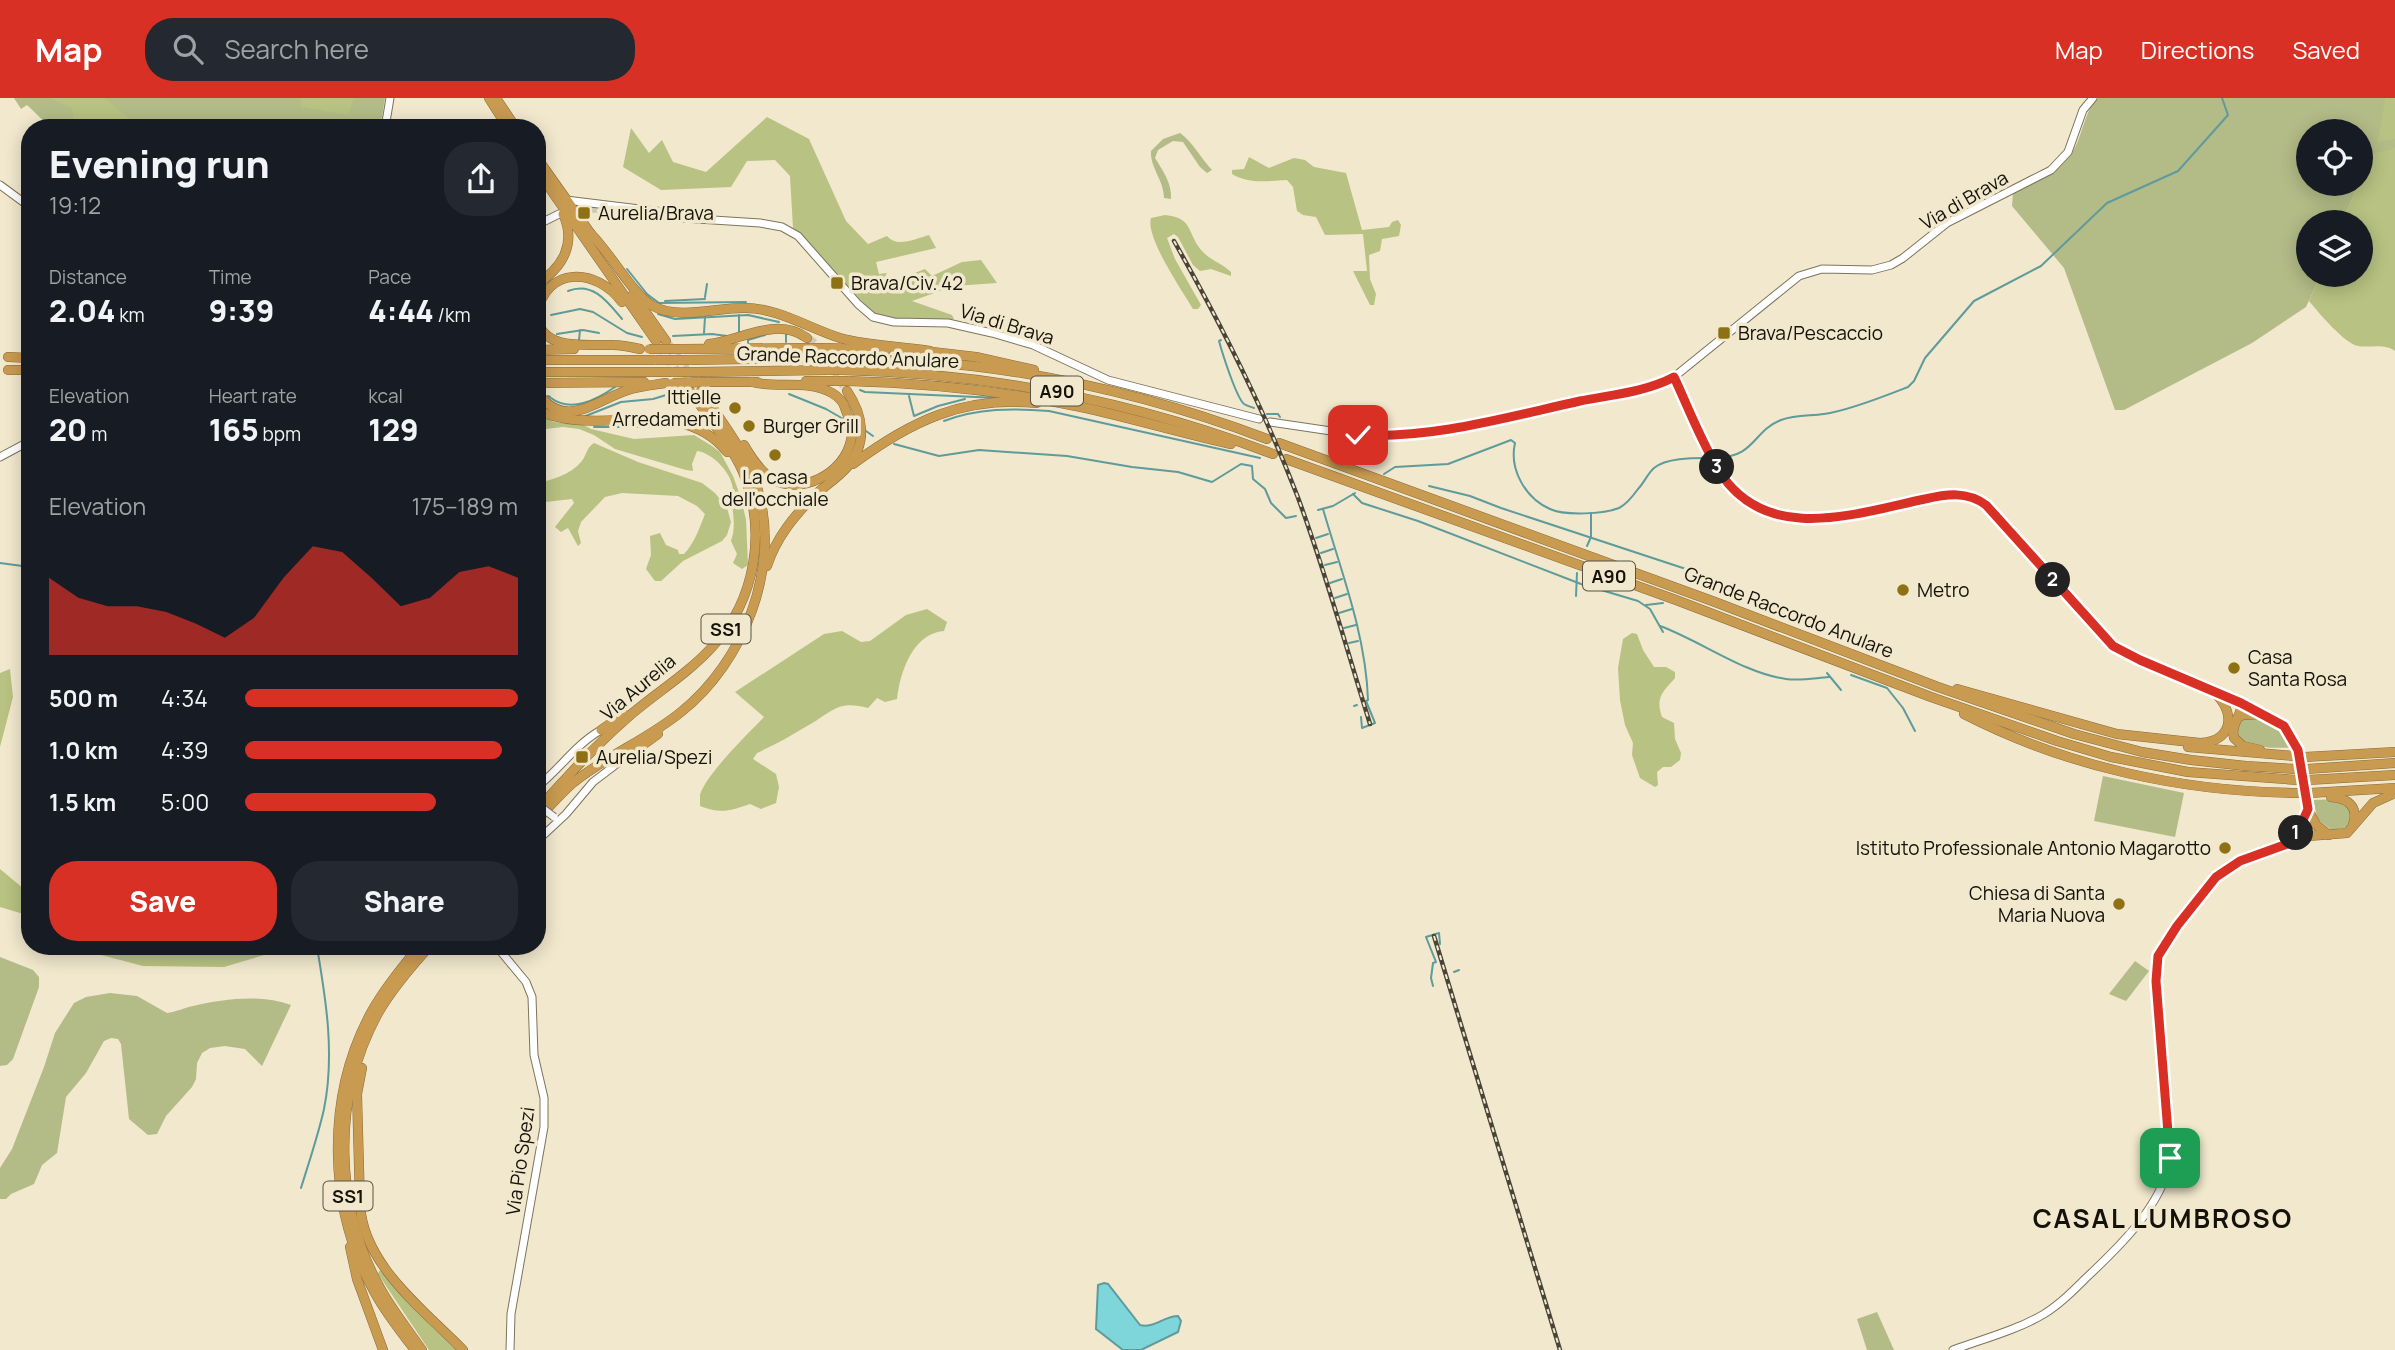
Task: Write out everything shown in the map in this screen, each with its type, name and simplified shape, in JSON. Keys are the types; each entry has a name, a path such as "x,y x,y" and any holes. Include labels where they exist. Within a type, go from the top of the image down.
{"highway":[{"path":"489,98 502,119"},
{"path":"498,100 510,119"},
{"path":"546,171 666,341"},
{"path":"546,183 637,314 649,343"},
{"path":"546,185 564,215 569,239 563,261 546,278"},
{"path":"590,233 605,248 639,294 658,308 681,312 752,308 778,314 843,339 1007,363 1060,376 1080,384"},
{"path":"546,294 566,278 582,276 596,280 608,287 649,343"},
{"path":"686,349 774,328 790,328 807,338"},
{"path":"546,334 555,342 566,344 649,343"},
{"path":"546,349 649,343 686,349 826,348 930,351"},
{"path":"8,357 21,358"},
{"name":"Grande Raccordo Anulare","path":"546,360 833,358 971,366 1128,394 1267,439"},
{"path":"8,370 21,370"},
{"name":"Grande Raccordo Anulare","path":"546,372 841,370 957,376 1034,387 1152,414 1269,453 1190,436 1081,407"},
{"path":"546,383 836,381 847,386 902,383 966,388 1081,407"},
{"path":"752,382 823,388 838,396 854,414"},
{"path":"546,400 554,407 575,412 625,391 669,383"},
{"path":"846,469 855,456 857,436 847,386"},
{"name":"Via Aurelia","path":"546,800 598,744 714,645 733,618 750,581 755,536 753,505 739,464 690,391"},
{"name":"Via Aurelia","path":"546,811 576,781 668,722 690,704 716,677 740,639 752,608 764,554 765,529 761,501 744,456 701,391"},
{"path":"752,608 778,538 816,495 846,469 903,430 958,408 1023,402 1081,407"},
{"path":"712,406 726,420 762,470 784,484 808,484 829,472 845,456 857,436"},
{"path":"546,413 568,420 672,422 705,432 723,447 734,463 744,489 755,536"},
{"name":"Grande Raccordo Anulare","path":"1279,443 2060,730 2142,752 2207,763 2296,769"},
{"name":"Grande Raccordo Anulare","path":"1286,459 2057,741 2130,761 2207,775 2298,780"},
{"path":"1923,681 1979,693 2117,734 2205,750 2354,756 2395,752"},
{"path":"2208,688 2224,702 2233,718 2232,734 2240,744 2254,749 2299,753"},
{"path":"1931,697 2000,732 2051,752 2152,779 2253,795 2334,797 2350,803 2356,816 2351,830"},
{"path":"601,730 647,701"},
{"path":"2117,734 2182,742 2208,742 2223,733 2242,710 2241,703"},
{"path":"2233,718 2262,714"},
{"path":"618,763 651,740 668,722"},
{"path":"2307,769 2395,763"},
{"path":"2308,780 2395,775"},
{"path":"2305,798 2395,788"},
{"path":"2309,836 2342,834 2351,830 2373,803 2395,793"},
{"path":"2305,798 2316,825 2329,835"},
{"name":"SS1","path":"412,955 393,978 371,1012 358,1043 341,1104 338,1141 339,1177 345,1214 357,1255 374,1293 415,1350"},
{"name":"SS1","path":"422,955 393,991 371,1028 354,1078 346,1116 345,1171 348,1198 361,1246 379,1287 422,1350"},
{"path":"371,1028 358,1094 362,1223 373,1252 389,1275 463,1350"},
{"path":"345,1214 357,1279 383,1350"}],"street":[{"path":"386,119 390,98"},
{"name":"Via di Brava","path":"1270,422 1351,434 1416,434 1467,426 1630,391 1674,377 1801,274 1822,269 1866,270 1891,265 1943,225 2053,168 2070,149 2083,110 2093,98"},
{"path":"0,185 21,200"},
{"name":"Via di Brava","path":"566,200 689,219 760,223 790,230 821,260 862,309 873,317 894,322 948,323 992,333 1046,351 1097,377 1259,419"},
{"path":"546,220 559,214"},
{"path":"1674,377 1716,464 1728,482 1747,499 1771,512 1800,519 1836,517 1949,495 1972,496 1986,505 2113,646 2241,703 2284,726 2299,753 2309,836 2242,860 2221,873 2177,926 2158,956 2156,981 2170,1158 2164,1181 2144,1214 2116,1250 2049,1310 2032,1320 1954,1350"},
{"path":"0,457 21,446"},
{"name":"Via Aurelia","path":"546,780 589,737 601,730"},
{"path":"546,831 593,782 618,763"},
{"path":"2287,844 2299,829 2305,798"},
{"path":"546,811 556,819"},
{"name":"Via Pio Spezi","path":"504,955 524,980 531,994 534,1058 545,1104 544,1127 509,1334 510,1350"},
{"path":"503,1350 509,1334"}],"green space":[{"path":"14,98 385,98 382,119 42,119 27,105 21,109"},
{"path":"49,98 105,98 130,119 74,119 72,108"},
{"path":"301,98 354,98 348,115 301,107"},
{"path":"2098,98 2395,98 2395,155 2373,171 2373,119 2296,119 2296,196 2354,196 2347,210 2296,210 2296,287 2315,287 2306,307 2252,343 2124,410 2115,410 2064,268 2012,206 2013,193 2050,173 2069,157"},
{"path":"2385,98 2395,98 2395,139 2377,142 2381,125"},
{"path":"767,117 809,139 846,221 868,244 887,236 891,240 901,242 929,235 936,248 876,262 879,274 887,273 881,284 889,292 901,280 925,269 932,276 962,262 981,260 997,283 954,286 912,301 952,315 954,319 914,320 874,314 793,228 790,176 775,160 747,161 731,187 661,190 623,167 631,128 649,153 662,140 673,162 706,172"},
{"path":"1180,133 1212,170 1207,173 1183,142 1173,141 1158,150 1155,158 1170,188 1171,199 1164,198 1151,151 1163,139"},
{"path":"2395,148 2395,351 2387,347 2352,344 2332,327 2309,301 2315,287 2373,287 2373,210 2347,210 2354,196 2373,196 2373,154"},
{"path":"1249,157 1269,168 1294,158 1305,160 1314,167 1346,173 1362,230 1389,227 1392,222 1398,220 1401,225 1399,236 1382,239 1380,251 1369,255 1370,279 1376,294 1374,305 1370,305 1353,271 1367,271 1363,234 1325,235 1316,217 1297,211 1293,187 1287,180 1251,181 1232,174 1232,170 1244,169"},
{"path":"1165,215 1186,223 1203,252 1231,272 1231,276 1211,269 1200,271 1193,265 1178,237 1174,234 1167,238 1175,259 1201,305 1198,309 1193,309 1153,238 1151,218"},
{"path":"546,418 554,422 584,425 634,439 694,435 712,446 720,452 741,498 746,520 748,565 742,569 733,563 737,554 731,541 734,526 732,484 726,471 715,460 697,451 692,464 693,471 686,470 615,449 594,435 563,427 546,429"},
{"path":"594,443 638,462 702,483 715,493 727,508 731,522 727,535 722,541 683,561 661,581 655,581 646,569 651,555 650,536 660,533 666,545 678,550 679,554 684,554 694,540 705,514 697,506 678,496 622,493 605,497 581,522 578,531 581,543 578,546 568,528 561,532 555,527 574,503 572,499 546,502 546,480 572,470 581,462"},
{"path":"927,609 947,622 944,631 933,633 916,646 901,677 897,699 885,702 877,698 868,708 841,706 757,753 753,759 776,774 779,787 776,803 761,809 750,804 725,811 700,806 700,795 710,776 764,717 735,692 824,634 842,631 861,642 870,641 906,615"},
{"path":"1632,633 1637,634 1654,667 1666,667 1675,672 1675,678 1661,695 1659,704 1662,717 1674,723 1675,739 1681,753 1680,760 1657,772 1658,785 1655,787 1640,778 1620,700 1618,668 1623,639"},
{"path":"10,669 13,697 0,747 0,673"},
{"path":"2258,716 2280,728 2293,748 2255,746 2235,735 2239,720"},
{"path":"2103,776 2184,793 2175,837 2094,821"},
{"path":"2338,799 2345,802 2353,817 2348,827 2332,830 2318,820 2313,800"},
{"path":"0,869 21,886 21,913 0,907"},
{"path":"101,955 264,955 224,967 143,966"},
{"path":"0,957 33,970 39,977 39,987 13,1059 7,1065 0,1066"},
{"path":"2135,961 2149,971 2126,1001 2109,994"},
{"path":"110,993 137,996 167,1013 205,1003 242,999 291,1005 262,1066 245,1049 225,1046 210,1048 202,1053 192,1087 166,1116 157,1134 148,1135 129,1119 121,1044 118,1039 104,1041 86,1073 66,1097 57,1153 42,1165 34,1184 6,1199 0,1199 0,1168 12,1149 55,1033 74,1003 86,997"},
{"path":"382,1270 457,1350 429,1350 378,1274"},
{"path":"1877,1312 1894,1350 1867,1350 1857,1319"}],"water":[{"path":"1108,1284 1140,1325 1145,1326 1178,1316 1181,1321 1178,1332 1141,1350 1123,1350 1096,1329 1098,1285"}],"waterway":[{"path":"1718,457 1740,453 1765,430 1781,420 1844,410 1908,387 1914,381 1925,358 1974,301 2041,266 2107,203 2178,171 2228,115 2222,98"},
{"path":"627,269 647,294 659,303 746,302"},
{"path":"705,297 707,284"},
{"path":"568,291 592,291 605,300 622,319"},
{"path":"665,301 705,299"},
{"path":"551,315 580,309 593,312 627,333 642,337"},
{"path":"658,314 675,319 748,315 779,322"},
{"path":"739,315 739,332"},
{"path":"704,333 705,317"},
{"path":"579,340 580,330"},
{"path":"557,334 583,330 599,333"},
{"path":"786,333 786,342"},
{"path":"748,343 748,340 765,335"},
{"path":"673,336 727,336"},
{"path":"1221,340 1219,341 1237,393 1244,404 1254,408"},
{"path":"551,398 575,405 592,400 615,387"},
{"path":"860,390 998,398"},
{"path":"583,417 621,402 653,399 676,392 687,400"},
{"path":"789,394 845,420"},
{"path":"909,396 914,416 965,399"},
{"path":"944,421 996,410 1049,411 1260,458"},
{"path":"1272,414 1278,414 1280,417"},
{"path":"594,427 667,427"},
{"path":"866,431 873,436"},
{"path":"1384,474 1395,467 1448,464 1511,440 1515,443 1514,463 1517,472 1533,498 1550,509 1565,513 1584,513 1604,512 1622,506 1652,470 1665,462 1707,458"},
{"path":"894,444 939,456 979,450 1067,456 1178,472 1212,482 1241,464 1252,466 1253,479 1265,489 1271,503 1286,518 1296,516"},
{"path":"1429,486 1470,496 1692,571 1768,604"},
{"path":"1318,510 1333,506 1355,493"},
{"path":"1353,494 1362,503 1418,521 1581,584 1638,601 1650,609 1663,632"},
{"path":"1323,509 1358,627 1366,676 1366,701"},
{"path":"1587,546 1591,537 1591,513"},
{"path":"1316,538 1328,534"},
{"path":"1321,553 1333,549"},
{"path":"1325,565 1337,562"},
{"path":"0,563 21,566"},
{"path":"1576,596 1577,573"},
{"path":"1330,583 1342,579"},
{"path":"1335,598 1347,594"},
{"path":"1646,605 1663,603"},
{"path":"1339,613 1352,609"},
{"path":"1344,628 1356,625"},
{"path":"1660,626 1738,664 1770,676 1797,680 1829,677"},
{"path":"1349,643 1358,641"},
{"path":"1827,673 1841,690"},
{"path":"1851,675 1887,688 1903,708 1915,731"},
{"path":"1361,717 1362,728 1375,723 1366,701"},
{"path":"1433,986 1431,978 1433,963 1436,962 1426,937 1439,933 1440,944"},
{"path":"301,1188 324,1109 329,1068 326,1007 318,955"},
{"path":"1454,972 1459,970"}],"tunnel":[{"path":"569,210 608,209"},
{"path":"807,338 824,354 844,386"},
{"path":"668,344 698,387"},
{"path":"659,345 690,391"},
{"path":"2294,751 2304,752"}],"railway":[{"path":"1174,241 1240,366 1284,462 1317,552 1370,724"},
{"path":"1434,936 1560,1350"}],"place":[{"name":"Aurelia/Brava","path":"584,213"},
{"name":"Brava/Civ. 42","path":"837,283"},
{"name":"Brava/Pescaccio","path":"1724,333"},
{"name":"Ittielle Arredamenti","path":"735,408"},
{"name":"Burger Grill","path":"749,426"},
{"name":"La casa dell'occhiale","path":"775,455"},
{"name":"Metro","path":"1903,590"},
{"name":"Casa Santa Rosa","path":"2234,668"},
{"name":"Aurelia/Spezi","path":"582,757"},
{"name":"Istituto Professionale Antonio Magarotto","path":"2225,848"},
{"name":"Chiesa di Santa Maria Nuova","path":"2119,904"}],"district":[{"name":"CASAL LUMBROSO","path":"2163,1218"}],"route":[{"path":"1358,435 1441,431 1641,388 1674,377 1720,472 1733,488 1753,503 1781,515 1815,520 1933,497 1957,494 1972,496 1986,505 2113,646 2241,703 2284,726 2298,747 2308,809 2295,835 2287,844 2240,861 2216,877 2177,926 2157,959 2156,987 2170,1158"}]}
